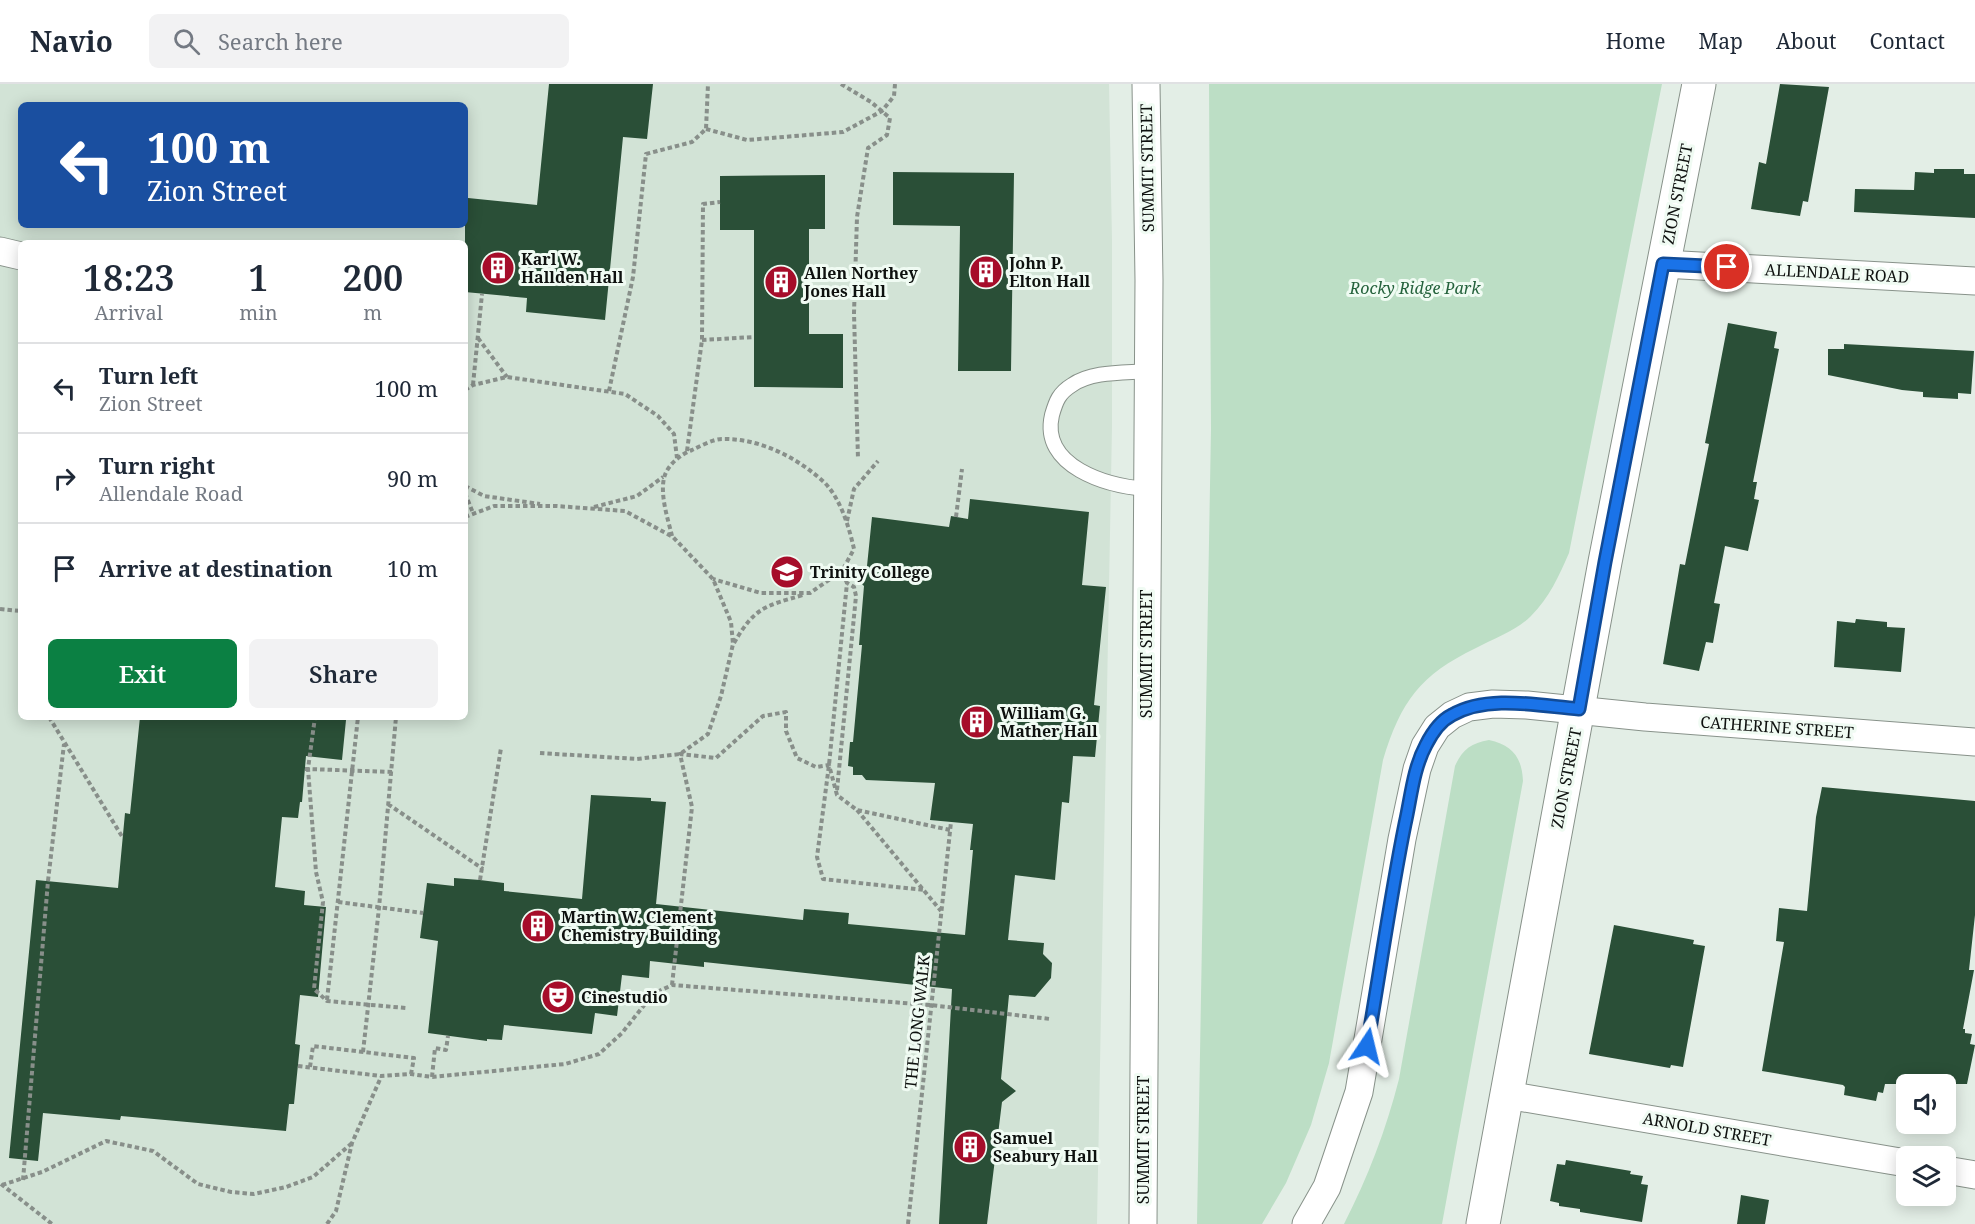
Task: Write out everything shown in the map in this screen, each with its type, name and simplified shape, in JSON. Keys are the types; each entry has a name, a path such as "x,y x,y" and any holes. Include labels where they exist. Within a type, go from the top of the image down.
{"main road":[{"name":"ZION STREET","path":"1483,1224 1605,562 1699,84"}],"street":[{"name":"SUMMIT STREET","path":"1143,1224 1149,280 1146,84"},
{"path":"0,251 18,255"},
{"name":"ALLENDALE ROAD","path":"1663,264 1975,281"},
{"name":"CATHERINE STREET","path":"1306,1224 1328,1187 1359,1092 1416,769 1425,746 1437,727 1452,715 1469,707 1493,704 1975,742"},
{"name":"ARNOLD STREET","path":"1507,1095 1896,1161"},
{"path":"1956,1172 1975,1175"}],"lane":[{"path":"1147,489 1098,480 1069,462 1054,447 1050,426 1056,399 1073,384 1105,374 1148,371"}],"path":[{"path":"609,391 633,277 646,154 692,142 706,129 708,84"},
{"path":"841,84 890,118 887,135 868,148 858,217 854,313 858,459"},
{"path":"706,129 747,140 843,132 882,111 894,96 895,84"},
{"path":"687,452 702,340 703,204 720,202"},
{"path":"473,385 482,294"},
{"path":"702,340 754,337"},
{"path":"478,338 507,377"},
{"path":"468,388 507,377 625,394 658,416 674,434 677,458"},
{"path":"589,508 637,496 664,477 677,458 721,439 759,444 794,458 826,485 847,521 854,549 842,571 810,593 766,606 748,619 733,644 721,696 708,735 680,754"},
{"path":"847,521 855,489 878,461"},
{"path":"956,517 962,470"},
{"path":"664,477 665,508 673,537"},
{"path":"468,488 484,496 556,506"},
{"path":"468,500 473,513"},
{"path":"468,516 494,506 556,506 625,511 673,537 713,579 731,622 733,644"},
{"path":"842,571 862,573"},
{"path":"842,571 847,583 829,765 817,857 823,879 924,890"},
{"path":"713,579 761,593 810,593"},
{"path":"837,795 856,596 854,586 847,583"},
{"path":"0,609 18,611"},
{"path":"540,753 637,759 680,754 716,758 763,716 786,712 786,731 797,758 816,767 829,765"},
{"path":"52,720 123,838"},
{"path":"315,720 307,769 316,872 323,902 314,989 327,1001 406,1008"},
{"path":"327,1001 358,720"},
{"path":"363,1052 380,908 396,720"},
{"path":"23,1180 48,881 64,744"},
{"path":"480,880 501,748"},
{"path":"672,986 692,807 680,754"},
{"path":"829,765 837,795 857,810 941,911"},
{"path":"307,769 392,772"},
{"path":"388,804 483,869"},
{"path":"857,810 950,830"},
{"name":"THE LONG WALK","path":"908,1224 951,822"},
{"path":"338,902 423,913"},
{"path":"298,1066 381,1076 411,1074 432,1077 565,1064 599,1054 621,1033 653,994 672,986 930,1005 1050,1019"},
{"path":"432,1077 435,1048 446,1050 448,1036"},
{"path":"310,1067 313,1046 414,1058 411,1074"},
{"path":"327,1224 336,1211 352,1143 381,1076"},
{"path":"1,1184 23,1180 106,1141 153,1151 198,1184 231,1192 254,1194 286,1187 313,1177 352,1143"},
{"path":"1,1184 52,1224"}],"shaded area":[{"name":"Trinity College","path":"0,84 1109,84 1112,427 1097,1224 0,1224"}],"green space":[{"name":"Rocky Ridge Park","path":"1209,84 1662,84 1569,553 1548,594 1531,616 1512,630 1440,669 1415,692 1397,721 1383,760 1329,1063 1311,1125 1286,1183 1262,1224 1197,1224 1211,429"},
{"path":"1489,740 1504,745 1514,753 1520,765 1523,781 1442,1224 1344,1224 1376,1153 1399,1079 1455,766 1468,748"}],"building":[{"path":"549,84 653,84 647,139 623,137 605,320 526,312 527,298 468,292 468,240 465,240 465,228 468,228 468,198 537,205"},
{"path":"1780,84 1829,87 1808,202 1803,201 1800,216 1751,209 1759,162 1766,164"},
{"path":"1934,169 1964,169 1964,174 1975,174 1975,218 1854,212 1855,189 1914,190 1915,172 1934,173"},
{"name":"John P. Elton Hall","path":"893,172 1014,173 1011,371 958,371 960,226 893,225"},
{"name":"Allen Northey Jones Hall","path":"825,175 825,229 809,229 809,334 843,334 843,388 754,387 754,230 720,230 720,176"},
{"path":"1728,323 1777,332 1774,348 1779,349 1753,482 1757,482 1754,499 1759,500 1748,551 1725,546 1714,603 1720,604 1713,643 1706,642 1699,671 1663,664 1680,564 1685,565 1709,444 1705,443"},
{"path":"1844,344 1974,351 1971,394 1958,393 1958,399 1923,397 1923,392 1828,375 1828,349 1844,349"},
{"path":"970,499 1089,512 1082,585 1106,587 1094,705 1100,706 1095,757 1073,756 1069,803 1062,802 1055,880 1015,875 1008,940 1044,943 1043,954 1052,963 1051,978 1035,997 1009,995 1001,1079 1016,1091 1002,1102 987,1224 939,1224 952,989 704,962 704,967 650,961 649,978 622,975 617,1016 595,1013 592,1034 504,1025 502,1040 487,1039 487,1041 428,1033 438,941 420,938 427,883 454,886 454,878 480,880 504,883 504,891 582,899 591,795 651,798 651,801 666,802 656,904 803,920 804,909 849,913 848,924 965,935 973,850 970,850 973,824 930,820 935,783 866,780 862,775 853,775 853,767 848,766 850,742 853,742 862,645 859,645 864,586 861,583 862,569 867,566 872,517 949,527 951,516 968,519"},
{"path":"1856,619 1887,622 1887,627 1905,628 1901,672 1834,667 1837,621 1855,623"},
{"path":"140,720 346,720 342,760 306,756 302,802 300,802 298,818 282,817 275,887 305,891 304,905 326,907 318,997 300,995 295,1044 300,1045 294,1104 289,1104 286,1131 121,1116 120,1120 43,1113 38,1161 9,1158 36,880 118,888 125,813 130,814"},
{"path":"1822,787 1975,801 1975,915 1969,970 1974,970 1963,1029 1965,1033 1972,1034 1970,1044 1975,1045 1967,1084 1956,1084 1956,1074 1896,1074 1896,1084 1885,1084 1883,1093 1878,1092 1876,1101 1844,1095 1843,1085 1762,1071 1784,942 1776,941 1779,908 1807,911 1816,817"},
{"path":"1614,925 1694,940 1693,944 1705,946 1683,1067 1671,1065 1670,1068 1589,1054"},
{"path":"1566,1160 1631,1171 1630,1174 1643,1176 1641,1184 1648,1185 1642,1222 1580,1212 1580,1209 1559,1206 1559,1203 1550,1201 1557,1164 1565,1165"},
{"path":"1741,1195 1769,1200 1765,1224 1737,1224"}],"place":[{"name":"Karl W. Hallden Hall","path":"498,268"},
{"name":"John P. Elton Hall","path":"986,272"},
{"name":"Allen Northey Jones Hall","path":"781,282"},
{"name":"Trinity College","path":"787,572"},
{"name":"William G. Mather Hall","path":"977,722"},
{"name":"Martin W. Clement Chemistry Building","path":"538,926"},
{"name":"Cinestudio","path":"558,997"},
{"name":"Samuel Seabury Hall","path":"970,1147"}],"route":[{"path":"1367,1046 1402,839 1416,769 1425,746 1437,727 1452,715 1469,707 1493,704 1579,709 1663,264 1727,267"}]}
